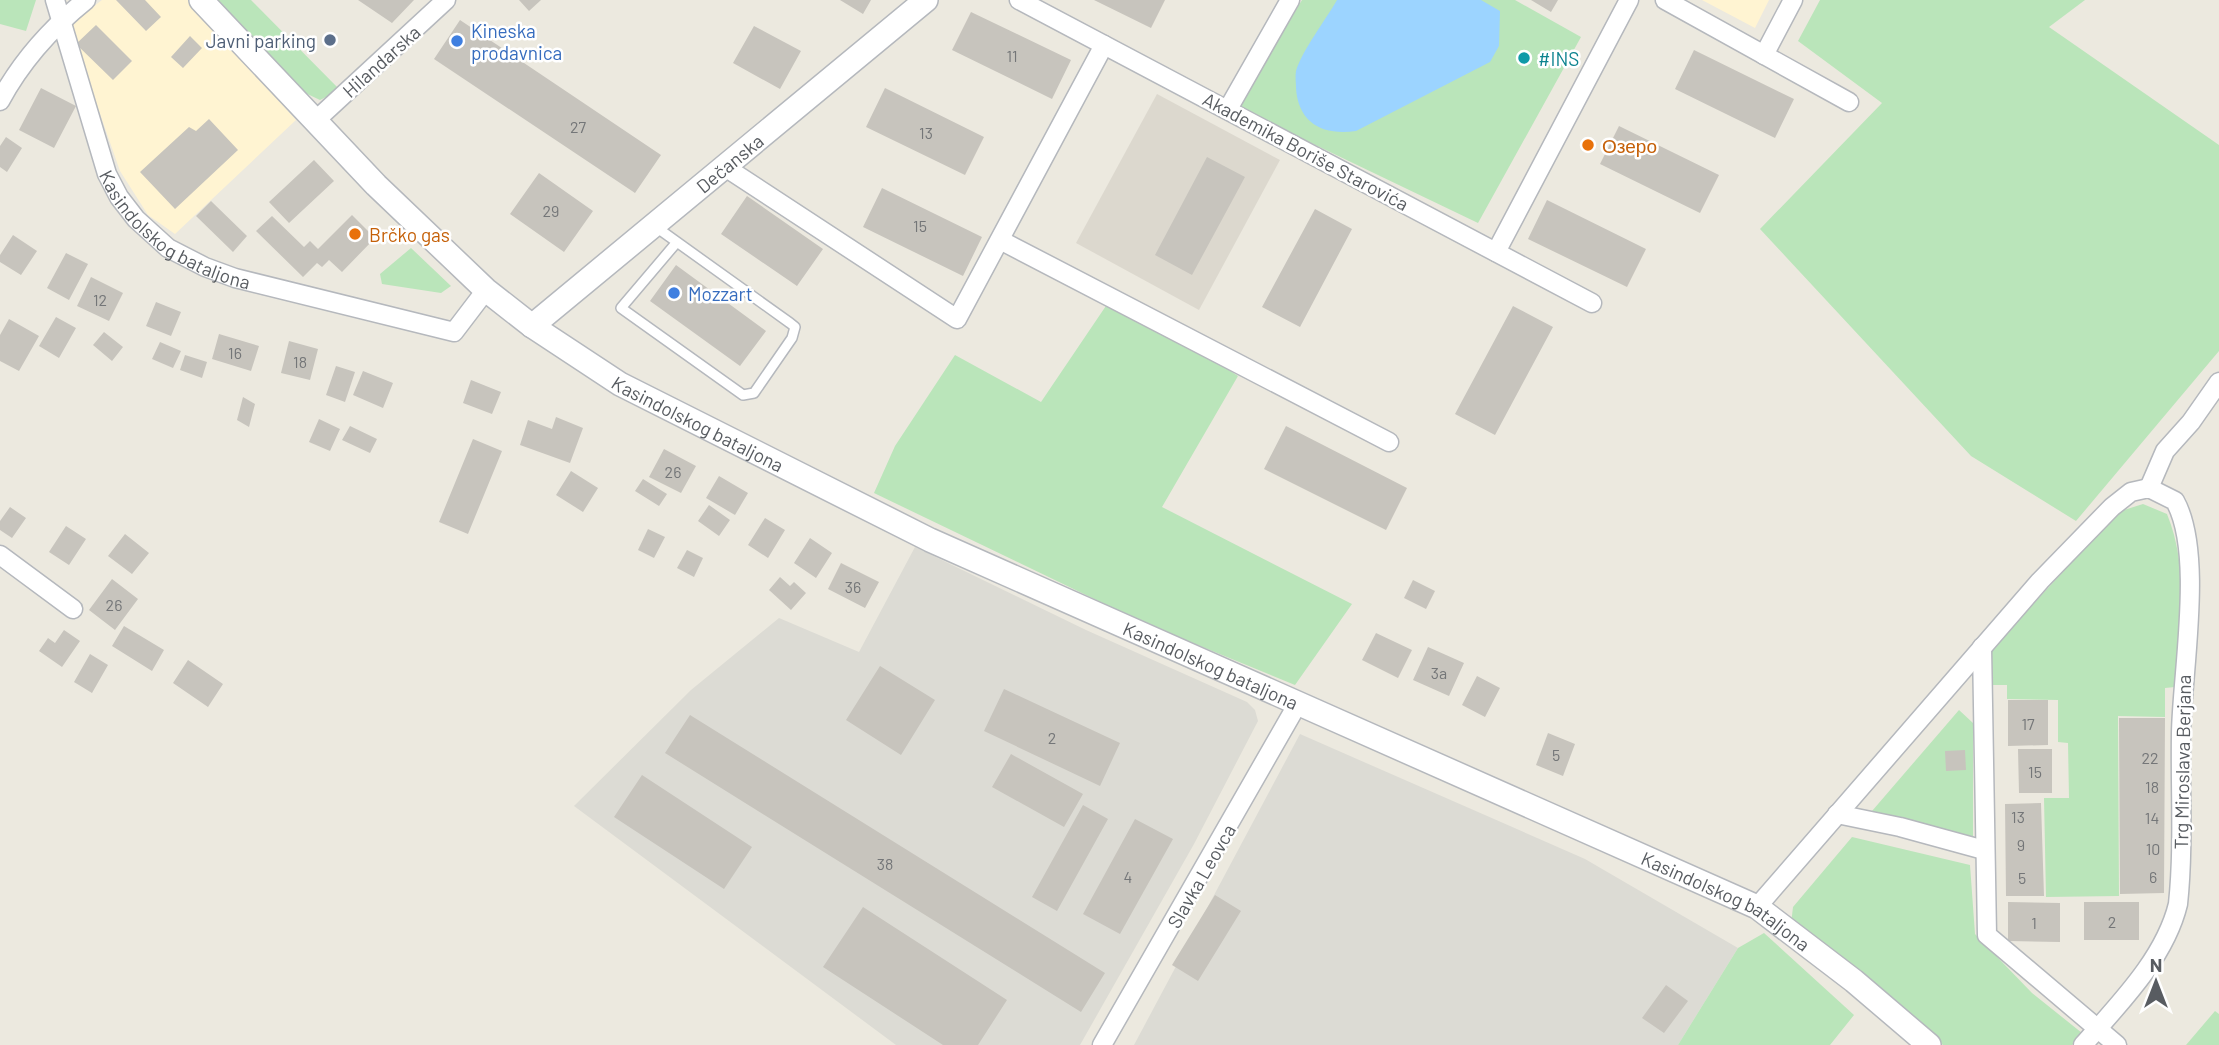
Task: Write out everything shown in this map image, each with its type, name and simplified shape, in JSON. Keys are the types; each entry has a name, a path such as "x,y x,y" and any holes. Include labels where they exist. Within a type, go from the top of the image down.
{"street":[{"name":"Kasindolskog bataljona","path":"55,0 111,186 136,219 168,248 205,267 235,278 454,332 486,289"},
{"path":"0,102 16,72 60,21 86,0"},
{"name":"Kasindolskog bataljona","path":"201,0 315,121 486,289 532,326 621,384 882,517 1297,705 1757,907 1854,981 1929,1045"},
{"name":"Hilandarska","path":"315,121 446,0"},
{"name":"Dečanska","path":"532,326 926,0"},
{"name":"Akademika Boriše Starovića","path":"1019,0 1592,303"},
{"path":"1228,109 1290,0"},
{"path":"1496,252 1629,0"},
{"path":"1665,0 1849,102"},
{"path":"1764,55 1793,0"},
{"path":"724,167 957,318 1104,45"},
{"path":"1000,240 1389,442"},
{"path":"1757,907 2039,581 2112,507 2131,492 2149,488 2165,451 2191,422 2219,382"},
{"name":"Trg Miroslava Berjana","path":"2083,1045 2144,972 2173,925 2180,881 2179,798 2188,605 2187,531 2175,501 2149,488"},
{"path":"0,555 73,609"},
{"path":"1982,647 1987,935 2117,1045"},
{"name":"Slavka Leovca","path":"1102,1045 1297,705"},
{"path":"1837,814 1900,827 1984,850"}],"lane":[{"path":"653,225 677,242 795,327 792,338 754,393 743,395 621,307 677,242"}],"shaded area":[{"path":"102,0 188,0 296,120 175,234 148,215 120,171 69,25"},
{"path":"1702,0 1769,0 1755,28"},
{"path":"1157,94 1280,160 1199,310 1076,243"},
{"path":"915,547 1086,630 1247,702 1255,710 1258,721 1194,844 1080,1045 896,1045 574,806 691,690 779,618 859,652"},
{"path":"1300,734 1585,859 1738,948 1678,1045 1134,1045"}],"green space":[{"path":"0,0 36,0 26,31 0,24"},
{"path":"211,0 251,0 340,90 320,100 299,90"},
{"path":"1302,0 1515,0 1581,37 1478,223 1236,107"},
{"path":"1820,0 2085,0 2049,27 2219,145 2219,351 2076,521 1971,456 1760,229 1882,103 1798,41"},
{"path":"411,248 451,286 441,293 382,284 380,274"},
{"path":"1114,294 1238,376 1162,507 1352,604 1295,685 1144,623 874,493 895,446 955,355 1041,402"},
{"path":"2143,504 2167,514 2178,556 2182,599 2175,687 2165,688 2165,717 2118,716 2119,896 2046,897 2044,798 2069,798 2068,743 2058,742 2058,700 2007,699 2007,685 1990,685 1989,652 2106,525 2124,510"},
{"path":"1959,710 1973,723 1973,841 1866,818"},
{"path":"1852,837 1970,865 1975,934 2032,993 2082,1033 2072,1045 1943,1045 1791,924 1793,907"},
{"path":"1764,933 1854,1015 1830,1045 1678,1045 1738,948"},
{"path":"2215,1011 2219,1014 2219,1045 2186,1045"}],"water":[{"path":"1337,0 1481,0 1500,11 1499,46 1490,62 1356,131 1323,129 1314,125 1302,110 1296,88 1296,73 1299,62"}],"building":[{"path":"116,0 145,0 161,17 146,31"},
{"path":"358,0 414,0 392,23"},
{"path":"519,0 541,0 529,11"},
{"path":"840,0 871,0 863,14"},
{"path":"1094,0 1165,0 1151,28"},
{"path":"1531,0 1558,0 1551,12"},
{"path":"971,12 1071,60 1052,99 952,50"},
{"path":"460,20 661,155 635,193 434,59"},
{"path":"96,25 132,61 113,80 76,44"},
{"path":"754,26 801,51 780,89 733,63"},
{"path":"190,36 202,48 183,68 171,57"},
{"path":"1694,50 1794,99 1775,138 1675,89"},
{"path":"41,88 76,106 54,148 19,130"},
{"path":"885,88 984,137 965,175 866,127"},
{"path":"209,119 238,150 175,209 140,172 189,127 196,131"},
{"path":"1619,126 1719,175 1700,213 1600,164"},
{"path":"6,137 22,148 7,172 0,167 0,146"},
{"path":"1207,157 1245,177 1192,275 1155,255"},
{"name":"Brčko gas","path":"314,160 334,181 289,223 269,202"},
{"path":"539,173 593,211 564,252 510,214"},
{"path":"882,188 982,237 963,276 863,227"},
{"path":"747,196 823,249 797,286 721,234"},
{"path":"1547,200 1646,249 1627,287 1528,239"},
{"path":"211,201 247,236 233,252 196,216"},
{"path":"1315,209 1352,229 1300,327 1262,307"},
{"path":"352,215 375,238 342,272 329,260 322,267 317,263 303,277 256,231 272,216 304,247 310,241 318,249"},
{"path":"13,235 37,251 21,275 0,262 0,255"},
{"path":"66,253 88,264 69,300 47,288"},
{"path":"676,265 766,331 740,366 650,301"},
{"path":"91,277 123,293 109,321 77,306"},
{"path":"156,302 181,312 171,336 146,326"},
{"path":"1513,306 1553,327 1495,435 1455,414"},
{"path":"56,317 76,328 59,358 39,346"},
{"path":"9,319 39,336 19,371 0,361 0,335"},
{"path":"104,332 123,347 112,361 93,345"},
{"path":"219,334 259,346 251,371 212,359"},
{"path":"289,341 318,349 310,380 281,373"},
{"path":"160,342 181,351 173,368 152,359"},
{"path":"185,355 207,362 202,378 180,370"},
{"path":"336,366 355,372 345,402 326,395"},
{"path":"363,371 393,383 383,408 353,395"},
{"path":"471,380 501,392 492,414 463,403"},
{"path":"243,397 255,404 249,427 237,420"},
{"path":"556,417 583,428 570,463 520,445 528,420 552,429"},
{"path":"319,419 340,429 330,451 309,442"},
{"path":"350,426 377,439 370,453 342,440"},
{"path":"1286,426 1407,488 1386,530 1264,469"},
{"path":"473,439 502,451 468,534 439,522"},
{"path":"664,449 696,466 681,493 649,477"},
{"path":"571,471 598,488 583,512 556,495"},
{"path":"719,476 748,493 735,515 706,498"},
{"path":"643,479 667,494 659,506 635,491"},
{"path":"709,505 730,520 719,536 698,521"},
{"path":"10,507 26,518 12,538 0,530 0,521"},
{"path":"765,518 785,530 768,558 748,545"},
{"path":"66,526 86,539 69,565 49,552"},
{"path":"648,529 665,537 654,558 638,550"},
{"path":"125,534 149,553 132,574 108,556"},
{"path":"810,538 832,553 816,578 794,563"},
{"path":"687,550 703,558 694,577 677,568"},
{"path":"841,563 879,582 865,608 828,589"},
{"path":"780,577 790,586 794,582 806,593 791,610 769,590"},
{"path":"112,579 138,599 115,630 89,610"},
{"path":"1413,580 1435,591 1426,609 1404,598"},
{"path":"124,626 164,650 152,671 112,646"},
{"path":"64,630 80,641 62,667 39,651 48,638 55,643"},
{"path":"1376,633 1412,650 1398,678 1362,660"},
{"path":"1428,647 1464,663 1449,696 1413,680"},
{"path":"90,654 108,665 92,693 74,682"},
{"path":"188,660 223,684 208,707 173,683"},
{"path":"880,666 935,700 901,755 846,720"},
{"path":"1477,676 1500,688 1485,717 1462,705"},
{"path":"1004,689 1120,743 1100,786 984,731"},
{"path":"2008,700 2048,700 2048,745 2008,746"},
{"path":"690,715 1105,973 1081,1012 665,753"},
{"path":"2119,718 2165,718 2164,893 2120,894"},
{"path":"1548,733 1575,744 1563,776 1536,765"},
{"path":"2018,749 2052,749 2052,793 2019,793"},
{"path":"1965,750 1966,770 1946,771 1945,751"},
{"path":"1011,754 1083,794 1064,827 992,787"},
{"path":"642,775 752,847 724,889 614,817"},
{"path":"2041,803 2044,896 2006,896 2005,804"},
{"path":"1083,805 1108,819 1057,911 1032,897"},
{"path":"1135,819 1173,839 1120,934 1083,914"},
{"path":"1215,895 1241,911 1198,981 1172,965"},
{"path":"2008,902 2060,903 2060,942 2008,941"},
{"path":"2084,902 2139,902 2139,940 2084,940"},
{"path":"863,907 1007,1000 978,1045 943,1045 823,967"},
{"path":"1666,985 1688,1001 1664,1033 1642,1018"}],"place":[{"name":"Javni parking","path":"330,40"},
{"name":"Kineska prodavnica","path":"457,41"},
{"name":"#INS","path":"1524,58"},
{"name":"Озеро","path":"1588,145"},
{"name":"Brčko gas","path":"355,234"},
{"name":"Mozzart","path":"674,293"}]}
